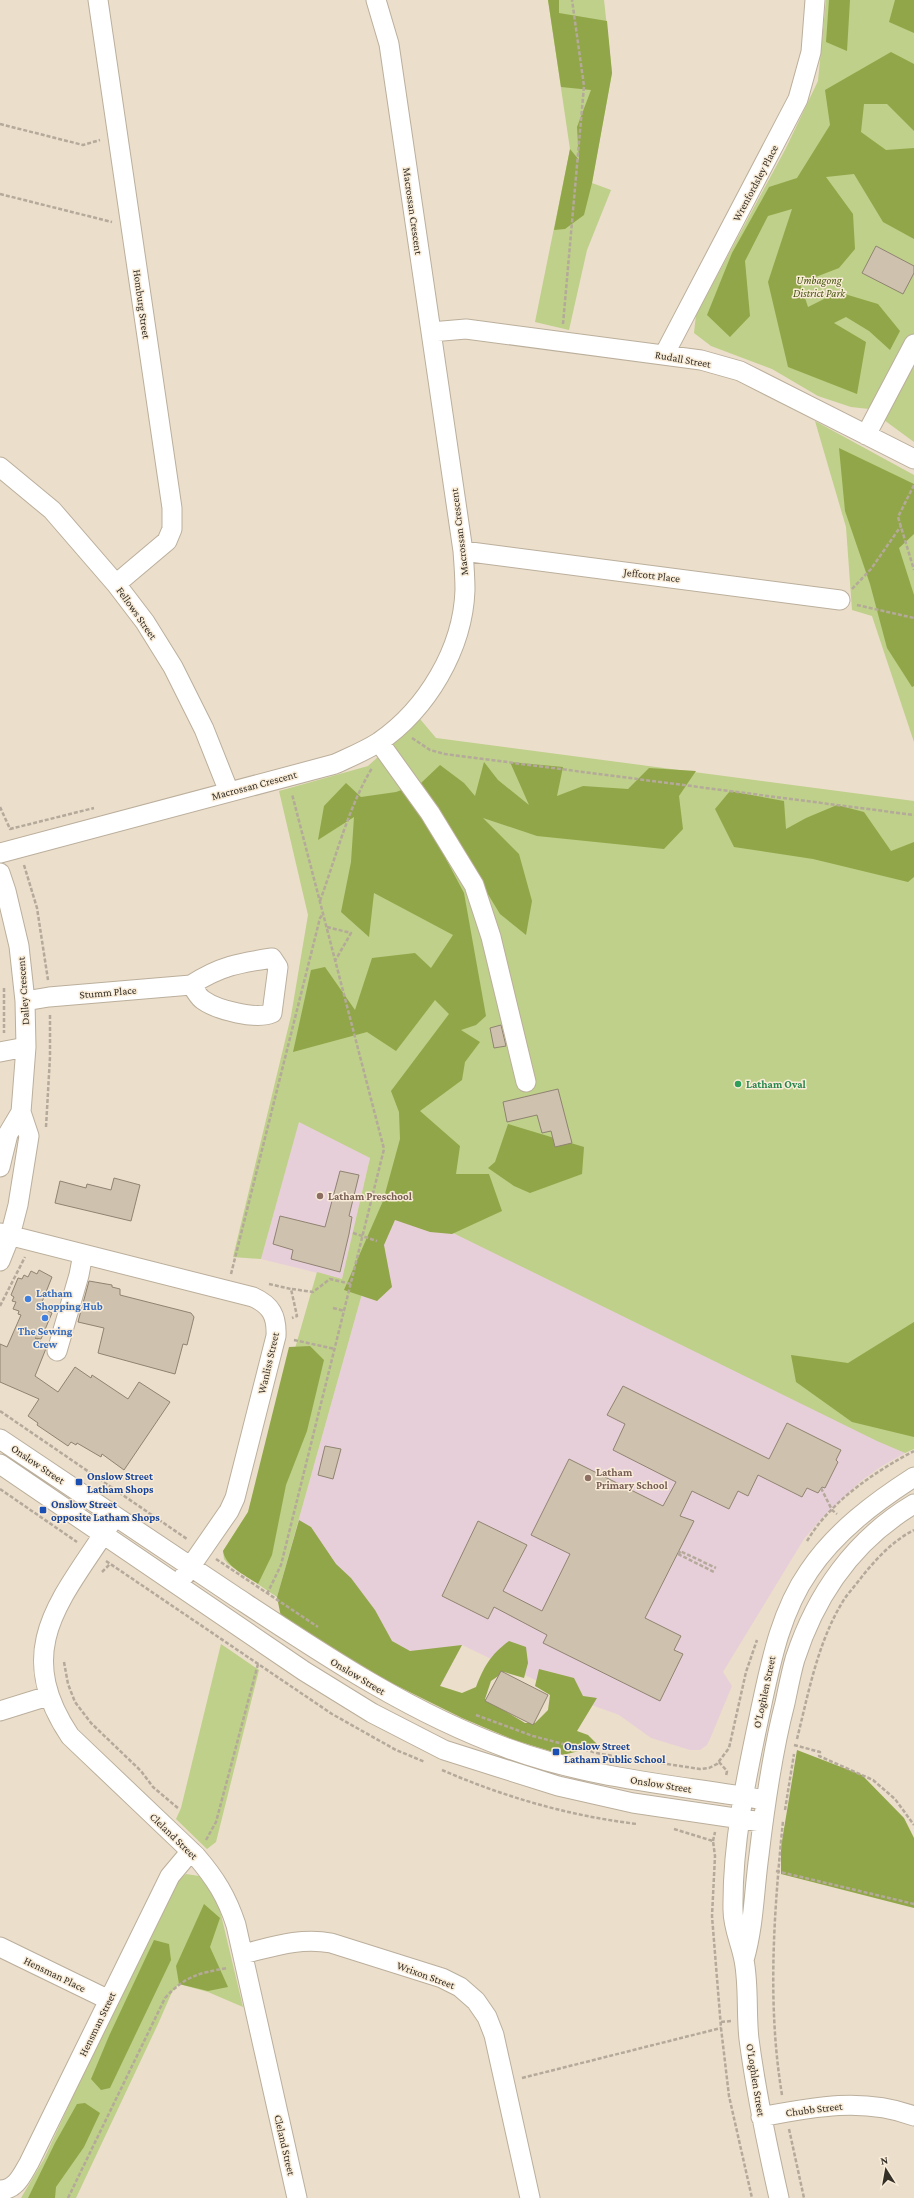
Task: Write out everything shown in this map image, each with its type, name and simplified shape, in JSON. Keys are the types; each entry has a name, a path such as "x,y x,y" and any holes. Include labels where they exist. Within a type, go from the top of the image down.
{"street":[{"name":"Homburg Street","path":"98,0 172,508 172,529 167,541 116,584"},
{"name":"Macrossan Crescent","path":"0,853 335,764 379,742 399,725 423,701 444,667 459,630 465,590 463,551 389,44 376,0"},
{"name":"Wrenfordsley Place","path":"664,355 798,99 811,52 815,0"},
{"name":"Rudall Street","path":"431,332 466,329 701,360 740,371 914,459"},
{"path":"866,435 914,344"},
{"name":"Fellows Street","path":"0,467 52,510 116,584 145,622 174,667 204,729 229,792"},
{"name":"Jeffcott Place","path":"463,551 840,600"},
{"path":"379,742 430,813 474,885 491,937 526,1082"},
{"name":"Dalley Crescent","path":"0,873 3,892 19,946 25,1002 26,1047 21,1112 29,1136 18,1205 5,1234 0,1261"},
{"name":"Stumm Place","path":"25,1002 49,997 191,985"},
{"path":"2,1052 26,1047"},
{"name":"Dalley Crescent","path":"0,1167 8,1134 21,1112"},
{"name":"Wanliss Street","path":"5,1234 253,1297 269,1306 275,1318 276,1336 235,1498 229,1511 178,1586"},
{"path":"57,1351 79,1275 83,1254"},
{"name":"Onslow Street","path":"0,1439 318,1652 384,1692 454,1727 510,1749 566,1766 643,1782 765,1800"},
{"path":"17,1476 29,1458"},
{"name":"Onslow Street","path":"0,1464 310,1675 372,1712 444,1750 558,1786 633,1803 762,1822"},
{"name":"O'Loghlen Street","path":"779,2198 761,2117 750,2039 744,1960 737,1937 733,1912 739,1818 742,1796 774,1648 794,1596 809,1570 853,1521 886,1494 914,1477"},
{"name":"O'Loghlen Street","path":"744,1960 751,1937 765,1800 775,1742 795,1660 820,1600 844,1564 864,1541 901,1512 914,1504"},
{"name":"Cleland Street","path":"115,1516 63,1596 50,1622 44,1643 43,1665 44,1680 48,1696 57,1717 70,1736 193,1853 213,1875 225,1897 236,1925 297,2198"},
{"path":"0,1711 48,1696"},
{"path":"444,1750 454,1727"},
{"name":"Hensman Street","path":"0,2190 8,2189 16,2184 29,2163 170,1876 193,1853"},
{"name":"Wrixon Street","path":"244,1959 300,1941 315,1940 331,1943 448,1981 460,1987 476,2002 487,2017 494,2035 530,2198"},
{"name":"Hensman Place","path":"0,1947 109,2000"},
{"name":"Chubb Street","path":"761,2117 836,2104 863,2104 888,2108 914,2116"}],"path":[{"path":"556,340 563,332 584,86 572,0"},
{"path":"0,124 83,145 88,145 118,135"},
{"path":"0,194 132,229"},
{"path":"914,484 898,517 914,570"},
{"path":"901,526 872,568 840,600 870,610 914,618"},
{"path":"399,725 418,743 430,750 445,754 914,815"},
{"path":"320,901 362,783 375,762"},
{"path":"257,1611 281,1565 384,1149 288,776"},
{"path":"0,807 10,829 96,807"},
{"path":"23,862 37,908 46,957 49,997"},
{"path":"225,1290 231,1276 320,918 323,914"},
{"path":"326,927 351,933 335,961"},
{"path":"2,1052 4,987"},
{"path":"353,1233 377,1240"},
{"path":"0,1306 27,1253"},
{"path":"291,1289 313,1292 330,1279 351,1284"},
{"path":"333,1308 345,1311"},
{"path":"276,1336 335,1349"},
{"path":"0,1411 324,1631"},
{"path":"815,1529 832,1510 858,1486 914,1451"},
{"path":"821,1488 832,1510"},
{"path":"0,1489 332,1714"},
{"path":"804,2198 785,2112 777,2060 773,1996 773,1959 778,1871 784,1817 795,1745 813,1675 822,1647 845,1598 876,1560 894,1543 914,1530"},
{"path":"714,1572 678,1554 680,1551 716,1568"},
{"path":"98,1575 110,1564"},
{"path":"64,1655 68,1684 79,1708 91,1723 141,1771 149,1783 179,1809"},
{"path":"474,1714 533,1736 601,1754 700,1769 709,1768 719,1762 729,1748 749,1661"},
{"path":"193,1853 216,1822 258,1664"},
{"path":"795,1745 820,1752 819,1756 873,1780 895,1799 914,1825"},
{"path":"719,1762 727,1771"},
{"path":"715,1856 712,1916 721,2028 729,2096 752,2198"},
{"path":"778,1871 914,1904"},
{"path":"68,2198 165,1998 174,1988 194,1974 244,1959"},
{"path":"504,2080 521,2078 721,2028"}],"shaded area":[{"name":"Latham Preschool","path":"299,1121 370,1158 342,1279 261,1259"},
{"name":"Latham Primary School","path":"388,1201 905,1453 882,1466 861,1481 821,1519 804,1539 723,1672 732,1686 707,1745 700,1750 690,1750 651,1738 619,1715 575,1699 462,1645 437,1692 277,1597"}],"green space":[{"path":"548,0 604,0 612,73 592,183 611,190 587,250 569,330 535,322 570,149"},
{"path":"548,0 559,0 559,13 607,21 612,73 592,183 584,215 565,229 554,230 570,149 579,160 577,127 591,90 561,87"},
{"name":"Umbagong District Park","path":"826,0 914,0 914,442 869,409 851,407 818,396 772,369 711,346 694,333 696,315 786,148 818,81"},
{"path":"829,0 850,0 847,51 826,42"},
{"path":"895,0 914,0 914,33 889,22"},
{"path":"891,52 914,64 914,131 887,104 864,104 861,132 886,150 914,148 914,239 883,222 854,174 826,177 853,214 855,249 839,268 800,283 808,307 838,292 878,304 900,331 890,350 869,331 846,317 834,323 866,342 857,394 788,367 768,282 792,209 768,216 745,261 750,316 730,337 707,315 732,253 769,187 797,178 830,125 825,90"},
{"path":"815,421 914,475 914,742 872,616 852,610 846,527"},
{"path":"839,448 914,484 914,534 899,548 914,595 914,686 912,687 887,648 870,584 845,511"},
{"path":"420,719 436,738 914,801 914,1449 905,1453 877,1441 388,1201 277,1597 228,1564 224,1559 223,1551 248,1512 317,1272 342,1279 370,1158 299,1122 261,1259 233,1257 291,1016 308,915 279,791 368,766"},
{"path":"484,762 498,780 529,805 510,762 563,767 557,796 583,786 628,789 649,768 696,771 679,796 683,829 664,849 537,836 483,818 519,854 532,901 526,935 500,914 461,850 446,859 464,893 486,1016 476,1025 461,1030 480,1042 465,1062 462,1080 420,1111 460,1146 456,1174 489,1174 502,1211 452,1234 430,1232 395,1220 384,1245 392,1287 377,1301 344,1290 383,1201 400,1139 399,1112 391,1091 449,1014 435,1000 396,1051 367,1032 293,1052 311,970 325,967 355,1010 372,958 415,953 431,968 453,935 374,893 369,937 341,912 351,862 354,817 318,840 324,806 346,783 361,797 396,792 421,783 440,765 464,783 475,796"},
{"path":"730,791 784,801 786,829 806,818 837,805 864,812 891,851 914,842 914,877 908,882 813,859 734,847 715,809"},
{"path":"508,1124 584,1147 582,1174 530,1193 514,1186 488,1168 495,1162"},
{"path":"914,1322 914,1437 852,1422 796,1382 791,1355 848,1363"},
{"path":"310,1346 324,1360 307,1431 286,1485 272,1555 258,1584 232,1566 225,1557 223,1551 248,1512 289,1347"},
{"path":"299,1520 311,1527 336,1564 351,1578 375,1610 392,1641 410,1651 462,1645 440,1686 462,1693 476,1687 488,1662 502,1646 509,1641 526,1647 528,1663 524,1678 504,1672 491,1681 485,1699 525,1723 535,1723 548,1710 550,1695 535,1686 539,1669 574,1678 583,1696 597,1698 577,1731 588,1735 599,1746 563,1755 514,1740 462,1718 355,1665 281,1617 277,1597"},
{"path":"221,1644 259,1670 216,1842 207,1849 176,1819 181,1808"},
{"path":"797,1750 862,1775 904,1818 914,1838 914,1908 781,1874 781,1847"},
{"path":"186,1874 199,1876 217,1898 243,2007 208,1992 179,1984 172,1992 76,2198 21,2198 44,2159 123,1988 175,1883"},
{"path":"204,1904 220,1918 210,1947 228,1987 208,1991 179,1984 176,1966"},
{"path":"154,1940 169,1944 171,1960 110,2088 101,2090 91,2079 109,2036"},
{"path":"85,2103 100,2113 84,2147 56,2187 55,2198 28,2198 55,2143 77,2104"}],"building":[{"path":"876,246 914,266 914,273 903,294 862,273"},
{"path":"501,1025 506,1046 494,1048 490,1028"},
{"path":"558,1089 572,1143 555,1147 551,1131 542,1133 537,1115 507,1122 503,1102"},
{"path":"340,1171 359,1175 349,1216 352,1217 340,1272 291,1259 293,1250 273,1244 280,1216 325,1227"},
{"path":"114,1178 140,1185 131,1221 55,1203 60,1181 86,1188 87,1184 111,1190"},
{"path":"39,1270 52,1277 40,1307 52,1313 41,1339 35,1338 47,1346 35,1376 58,1392 75,1367 91,1378 92,1375 128,1399 139,1382 170,1402 124,1470 102,1454 101,1457 77,1443 76,1445 71,1442 68,1446 37,1425 38,1423 28,1416 39,1399 0,1382 0,1344 7,1347 21,1315 18,1314 19,1311 13,1309 16,1302 12,1301 14,1297 11,1295 18,1278 22,1279 24,1275 28,1277 31,1271 37,1274"},
{"path":"89,1281 112,1285 112,1287 120,1289 120,1295 191,1313 194,1317 187,1345 183,1344 175,1374 98,1353 104,1328 78,1322"},
{"path":"623,1386 769,1459 787,1423 841,1450 836,1460 838,1462 825,1488 822,1487 818,1493 807,1488 802,1497 758,1475 748,1496 738,1491 729,1509 692,1491 680,1516 694,1521 645,1618 681,1636 674,1650 683,1654 660,1701 543,1643 547,1635 494,1607 488,1619 442,1596 478,1521 527,1545 503,1591 542,1611 570,1554 531,1535 569,1459 663,1506 676,1482 613,1450 625,1424 607,1415"},
{"path":"325,1446 341,1449 333,1479 318,1475"},
{"path":"501,1671 548,1695 533,1725 485,1701"}],"place":[{"name":"Latham Oval","path":"738,1084"},
{"name":"Latham Preschool","path":"320,1196"},
{"name":"Latham Shopping Hub","path":"28,1299"},
{"name":"The Sewing Crew","path":"45,1318"},
{"name":"Latham Primary School","path":"588,1478"},
{"name":"Onslow Street Latham Shops","path":"79,1482"},
{"name":"Onslow Street opposite Latham Shops","path":"43,1510"},
{"name":"Onslow Street Latham Public School","path":"556,1752"}]}
